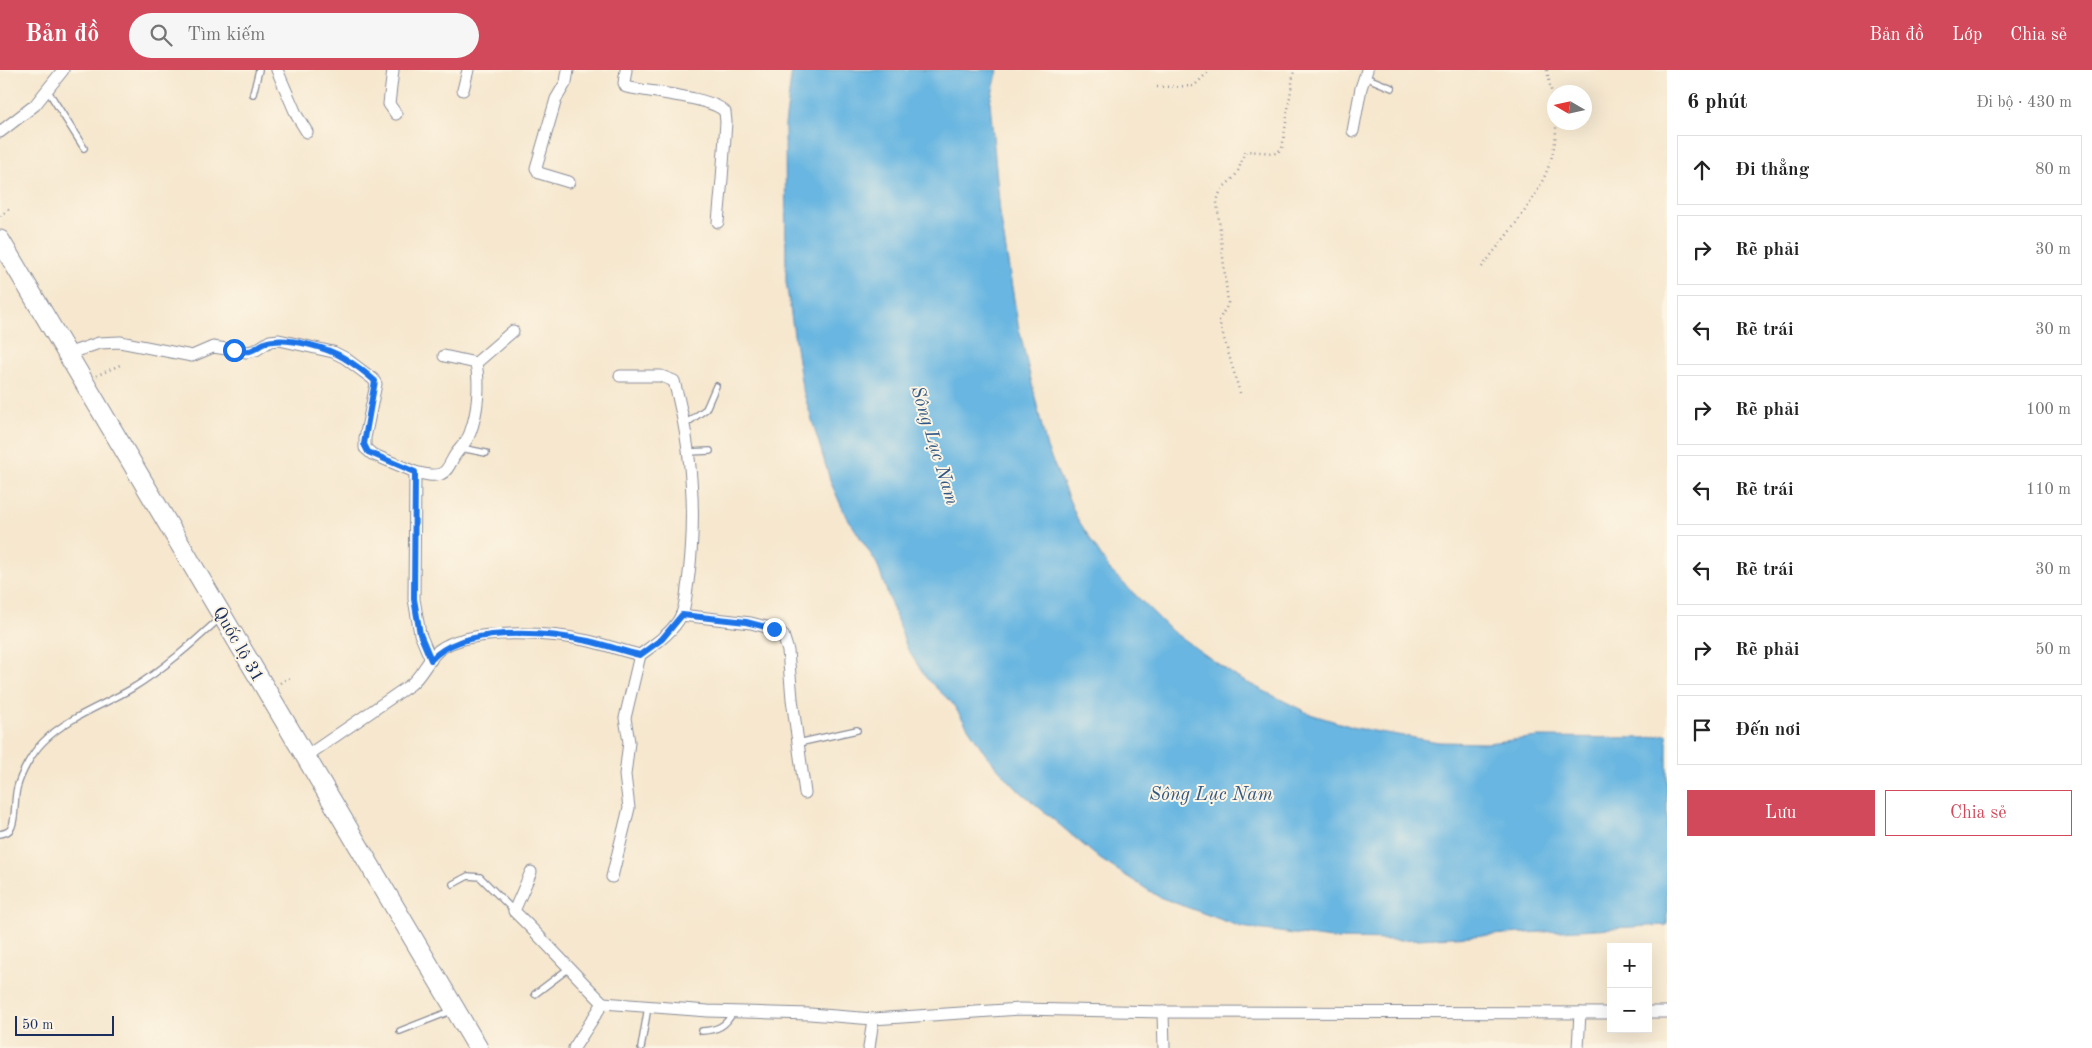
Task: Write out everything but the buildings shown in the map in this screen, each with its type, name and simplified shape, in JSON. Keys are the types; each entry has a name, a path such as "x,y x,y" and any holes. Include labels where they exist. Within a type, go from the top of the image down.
{"highway":[{"name":"Quốc lộ 31","path":"0,240 223,615 437,985 455,1009 478,1048"}],"street":[{"path":"0,132 35,105 63,70"},
{"path":"277,70 297,116 307,132"},
{"path":"393,70 389,104 396,114"},
{"path":"463,90 468,70"},
{"path":"568,70 566,82 556,99 536,168 539,173 569,182"},
{"path":"626,70 624,83 626,87 654,90 686,98 716,106 724,112 726,122 718,222"},
{"path":"1353,130 1366,73"},
{"path":"476,363 513,331"},
{"path":"67,354 99,343 120,342 192,356 213,347 247,352 256,350 270,341 279,340 332,352 345,358 375,381 365,448 372,454 415,472 439,475 444,472 470,434 478,383 476,363"},
{"path":"444,356 476,363"},
{"path":"612,876 629,808 626,775 628,742 625,718 640,655 662,639 682,615 690,565 692,537 689,452 674,381 661,376 620,376"},
{"path":"415,472 414,599 420,634 431,660"},
{"path":"682,615 751,623 774,629 783,635 788,651 805,793"},
{"path":"305,757 418,679 439,651 455,642 559,636 588,641 640,655"},
{"path":"531,872 514,912 553,949 568,969 603,1003 873,1019 1020,1009 1163,1012 1607,1013"},
{"path":"574,1048 603,1003"},
{"path":"1163,1012 1164,1048"},
{"path":"1652,1012 1667,1012"},
{"path":"1578,1048 1580,1013"},
{"path":"870,1048 873,1019"}],"lane":[{"path":"253,94 259,70"},
{"path":"1366,73 1392,88"},
{"path":"48,91 84,148"},
{"path":"684,425 706,409 716,386"},
{"path":"461,448 486,453"},
{"path":"689,452 710,451"},
{"path":"0,834 9,831 12,825 17,788 22,776 40,745 49,736 79,716 132,688 189,646 223,615"},
{"path":"798,743 857,730"},
{"path":"453,884 468,876 480,877 514,912"},
{"path":"535,994 568,969"},
{"path":"641,1048 648,1007"},
{"path":"400,1031 455,1009"},
{"path":"702,1031 721,1027 728,1022 733,1012"}],"path":[{"path":"1157,87 1194,86 1210,70"},
{"path":"1240,393 1219,322 1221,313 1228,303 1217,202 1222,187 1237,173 1246,151 1275,153 1282,149 1294,70"},
{"path":"1547,70 1550,85"},
{"path":"1482,267 1532,200 1548,171 1554,153 1555,130"},
{"path":"0,216 12,207"},
{"path":"84,382 122,364"}],"water":[{"name":"Sông Lục Nam","path":"792,70 998,70 990,102 1000,213 1018,324 1047,448 1077,518 1110,570 1173,632 1238,678 1310,714 1356,728 1439,742 1487,743 1538,737 1647,738 1667,734 1667,925 1400,940 1331,939 1241,927 1159,897 1100,859 1015,787 986,755 952,703 926,678 907,648 877,564 844,512 831,483 802,387 786,282 785,125"}],"route":[{"path":"234,350 253,352 263,344 279,340 321,348 345,358 375,381 376,384 364,444 368,452 415,472 413,500 414,599 420,634 431,660 439,651 455,642 504,634 559,636 588,641 640,655 662,639 682,615 746,622 774,629"}]}
